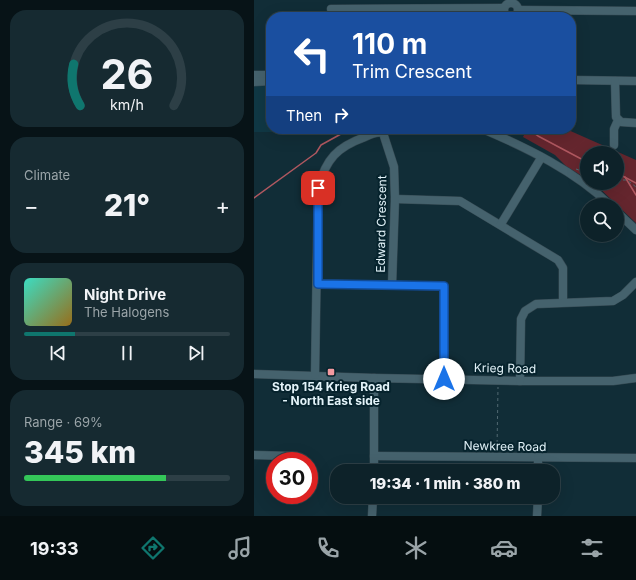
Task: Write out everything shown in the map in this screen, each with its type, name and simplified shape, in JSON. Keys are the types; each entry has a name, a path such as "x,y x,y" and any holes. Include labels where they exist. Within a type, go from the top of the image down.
{"street":[{"path":"505,12 504,8 511,1 517,6 518,10 636,11"},
{"path":"331,9 504,8"},
{"path":"254,74 266,75"},
{"path":"576,80 636,81"},
{"path":"254,82 266,81"},
{"path":"614,145 614,129 618,120 615,113 616,81"},
{"path":"618,120 636,123"},
{"name":"Edward Crescent","path":"315,375 318,284 318,188 322,174 332,156 348,143 373,134"},
{"name":"Edward Crescent","path":"383,134 394,167 395,199 392,285"},
{"path":"495,134 514,142 595,190 603,198"},
{"path":"501,224 541,158"},
{"path":"395,199 460,201 501,224 558,260 563,268 563,302"},
{"path":"624,219 636,230"},
{"path":"520,381 521,318 523,315 536,304 613,301 623,295 636,282"},
{"path":"318,284 444,286 444,379"},
{"name":"Krieg Road","path":"254,374 520,381 613,381 636,378"},
{"path":"374,378 374,464"},
{"path":"254,455 266,455"},
{"name":"Newkree Road","path":"374,456 636,458"},
{"path":"538,458 538,464"},
{"path":"372,516 373,504"},
{"path":"537,516 538,504"}],"path":[{"path":"624,180 627,180 636,186"},
{"path":"497,451 498,386"}],"shaded area":[{"path":"254,86 266,86 266,132 254,132"},
{"path":"576,133 604,146 580,146 580,175 566,166 555,155 523,137 524,134"},
{"path":"624,155 636,160 636,223 624,212 624,198 610,198 601,190 624,190"}],"waterway":[{"path":"254,198 316,153 321,145 341,134"},
{"path":"535,134 580,158"},
{"path":"624,177 636,183"},
{"path":"625,177 636,195"}],"place":[{"name":"Stop 154 Krieg Road - North East side","path":"331,372"}],"route":[{"path":"318,188 318,284 444,286 444,379"}]}
